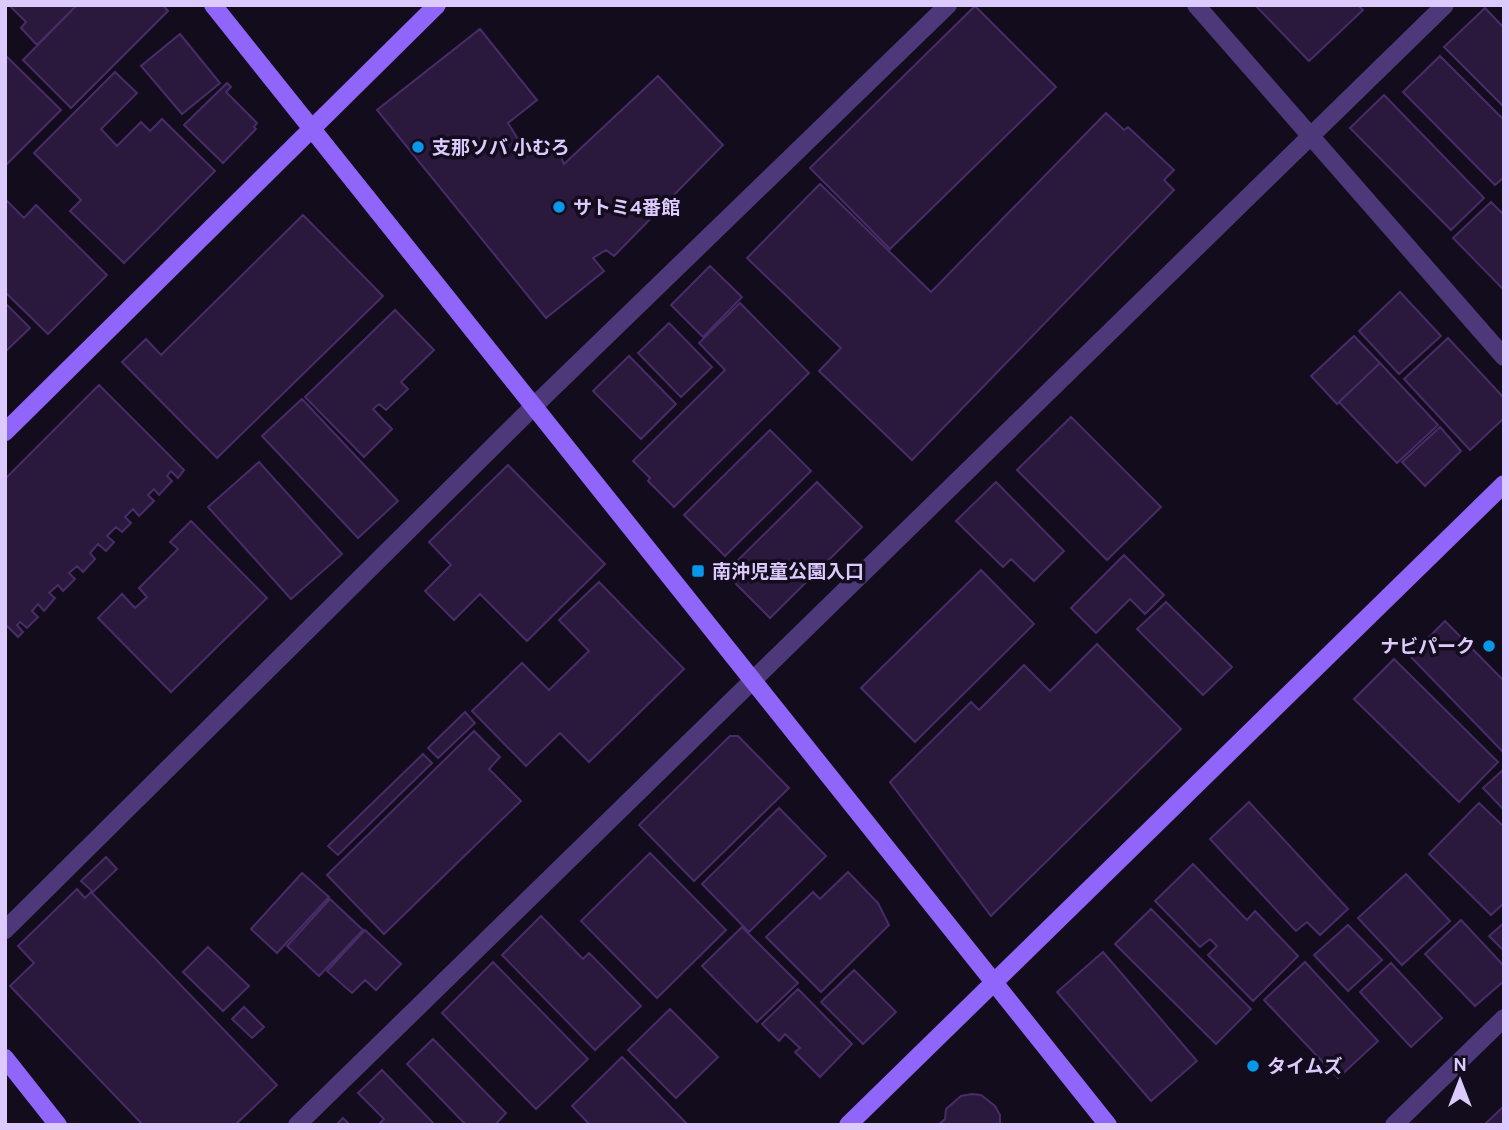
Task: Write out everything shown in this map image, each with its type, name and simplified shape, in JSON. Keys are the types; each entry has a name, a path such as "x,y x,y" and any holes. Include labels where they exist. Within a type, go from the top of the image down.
{"street":[{"path":"213,5 1108,1125"},
{"path":"5,432 437,5"},
{"path":"5,929 533,407 948,5"},
{"path":"1196,5 1504,357"},
{"path":"297,1125 1445,5"},
{"path":"848,1125 1504,484"},
{"path":"1394,1125 1504,1018"},
{"path":"5,1058 58,1125"}],"building":[{"path":"9,5 77,5 37,45 21,28 26,22"},
{"path":"77,5 163,5 168,11 71,108 23,60"},
{"path":"1255,5 1358,5 1363,10 1309,61"},
{"path":"975,6 1056,87 890,249 810,168"},
{"path":"1485,8 1504,28 1504,107 1444,47"},
{"name":"サトミ4番館","path":"480,29 537,100 508,123 528,155 545,138 558,150 564,164 658,76 723,145 614,256 606,250 593,258 604,271 546,318 377,110"},
{"path":"180,34 220,83 182,114 141,66"},
{"path":"5,55 61,110 5,166"},
{"path":"1440,56 1504,120 1504,177 1495,185 1403,92"},
{"path":"115,72 137,93 101,129 117,146 141,122 150,131 162,119 215,171 124,263 70,211 81,200 34,153"},
{"path":"227,83 231,87 226,92 257,123 254,127 256,129 223,163 184,125"},
{"path":"1384,95 1484,198 1451,230 1350,128"},
{"path":"1106,113 1124,130 1128,127 1174,170 1164,180 1174,190 912,460 819,371 841,348 747,258 820,184 931,292"},
{"path":"5,199 24,218 36,205 107,275 48,334 5,292"},
{"path":"1491,202 1504,215 1504,290 1453,238"},
{"path":"303,215 383,296 217,458 122,362 146,339 161,355"},
{"path":"710,266 742,297 703,337 671,305"},
{"path":"1400,292 1441,336 1399,374 1359,331"},
{"path":"5,303 30,328 5,352"},
{"path":"740,303 809,373 674,507 648,481 650,478 633,461 725,370 699,343"},
{"path":"395,310 434,350 401,382 408,389 386,410 379,404 373,409 392,429 364,457 305,397"},
{"path":"669,323 712,367 681,397 638,353"},
{"path":"1354,336 1380,363 1337,404 1311,376"},
{"path":"1448,338 1504,398 1504,418 1470,450 1404,379"},
{"path":"629,356 676,404 641,439 593,391"},
{"path":"1380,363 1438,425 1397,463 1339,402"},
{"path":"99,385 184,470 178,478 171,471 167,476 172,481 159,495 154,489 148,495 154,501 139,516 133,509 125,517 131,523 122,532 116,527 107,536 114,542 106,551 98,544 90,553 95,559 83,572 77,566 69,573 75,579 63,591 58,585 49,593 55,598 44,611 38,604 32,611 38,617 27,628 20,622 17,625 23,632 18,637 5,624 5,479"},
{"path":"302,399 398,501 358,538 262,436"},
{"path":"1071,417 1161,507 1107,560 1017,470"},
{"path":"1440,427 1461,451 1425,486 1402,462"},
{"path":"770,430 811,471 725,556 684,515"},
{"path":"259,462 342,554 291,599 208,507"},
{"path":"508,465 605,564 527,641 480,594 454,620 425,591 451,565 429,542"},
{"path":"817,482 862,527 770,618 725,573"},
{"path":"996,482 1064,551 1034,581 1011,559 1003,567 956,521"},
{"path":"191,521 267,598 171,692 98,618 122,594 135,608 147,597 139,588 178,549 170,542"},
{"path":"1124,555 1164,595 1145,614 1130,599 1096,633 1071,608"},
{"path":"981,570 1034,624 915,742 861,688"},
{"path":"599,582 684,669 589,762 560,733 526,766 472,711 522,663 549,690 589,651 559,620"},
{"path":"1166,602 1232,667 1203,695 1137,629"},
{"path":"1445,621 1504,681 1504,753 1410,656"},
{"path":"1097,644 1181,729 991,916 890,782 971,702 979,710 1024,665 1050,691"},
{"path":"1394,659 1498,762 1459,802 1354,699"},
{"path":"465,712 475,723 438,758 428,748"},
{"path":"474,731 500,757 489,769 521,801 384,934 327,875"},
{"path":"730,736 738,736 789,788 694,881 639,825"},
{"path":"423,754 432,763 338,855 328,846"},
{"path":"1504,769 1504,810 1483,788"},
{"path":"1249,802 1348,909 1320,935 1307,922 1296,931 1210,839"},
{"path":"1479,803 1504,827 1504,903 1491,915 1429,854"},
{"path":"779,808 826,856 749,932 702,884"},
{"path":"650,853 726,930 657,998 581,921"},
{"path":"106,857 117,869 93,892 81,881"},
{"path":"1193,864 1247,920 1255,911 1298,956 1253,1001 1208,955 1217,946 1210,939 1200,947 1155,901"},
{"path":"848,872 878,903 889,925 821,992 766,937 813,892 820,899"},
{"path":"302,873 329,897 277,953 251,929"},
{"path":"1406,874 1450,921 1402,965 1358,918"},
{"path":"77,889 85,898 91,892 277,1085 235,1125 143,1125 10,986 34,963 18,946"},
{"path":"330,899 363,930 319,976 287,946"},
{"path":"1151,909 1251,1009 1216,1044 1115,944"},
{"path":"541,916 583,959 589,953 641,1006 595,1050 502,955"},
{"path":"1461,920 1504,966 1504,981 1475,1006 1425,954"},
{"path":"1504,923 1504,951 1489,936"},
{"path":"1348,925 1382,960 1348,991 1314,955"},
{"path":"742,927 798,983 757,1022 702,966"},
{"path":"365,930 401,964 376,990 365,980 352,993 327,971"},
{"path":"208,947 249,986 223,1011 183,972"},
{"path":"1103,952 1197,1061 1151,1101 1057,992"},
{"path":"493,962 588,1059 536,1109 442,1013"},
{"path":"1305,962 1378,1041 1338,1078 1264,1000"},
{"path":"1391,963 1442,1018 1411,1047 1360,992"},
{"path":"854,970 896,1012 863,1044 821,1002"},
{"path":"798,989 852,1044 820,1077 795,1052 800,1048 785,1034 779,1041 762,1024"},
{"path":"244,1007 264,1027 252,1038 232,1019"},
{"path":"670,1009 718,1057 676,1098 628,1050"},
{"path":"433,1039 506,1113 495,1125 466,1125 407,1064"},
{"path":"622,1057 688,1125 590,1125 572,1106"},
{"path":"382,1070 435,1125 378,1125 384,1119 358,1093"},
{"path":"981,1095 995,1106 1000,1115 1000,1125 938,1125 945,1119 946,1109 961,1096"},
{"path":"1504,1106 1504,1125 1484,1125"},
{"path":"343,1118 350,1125 336,1125"}],"place":[{"name":"支那ソバ 小むろ","path":"418,147"},
{"name":"サトミ4番館","path":"559,207"},
{"name":"南沖児童公園入口","path":"698,571"},
{"name":"ナビパーク","path":"1489,646"},
{"name":"タイムズ","path":"1253,1066"}]}
